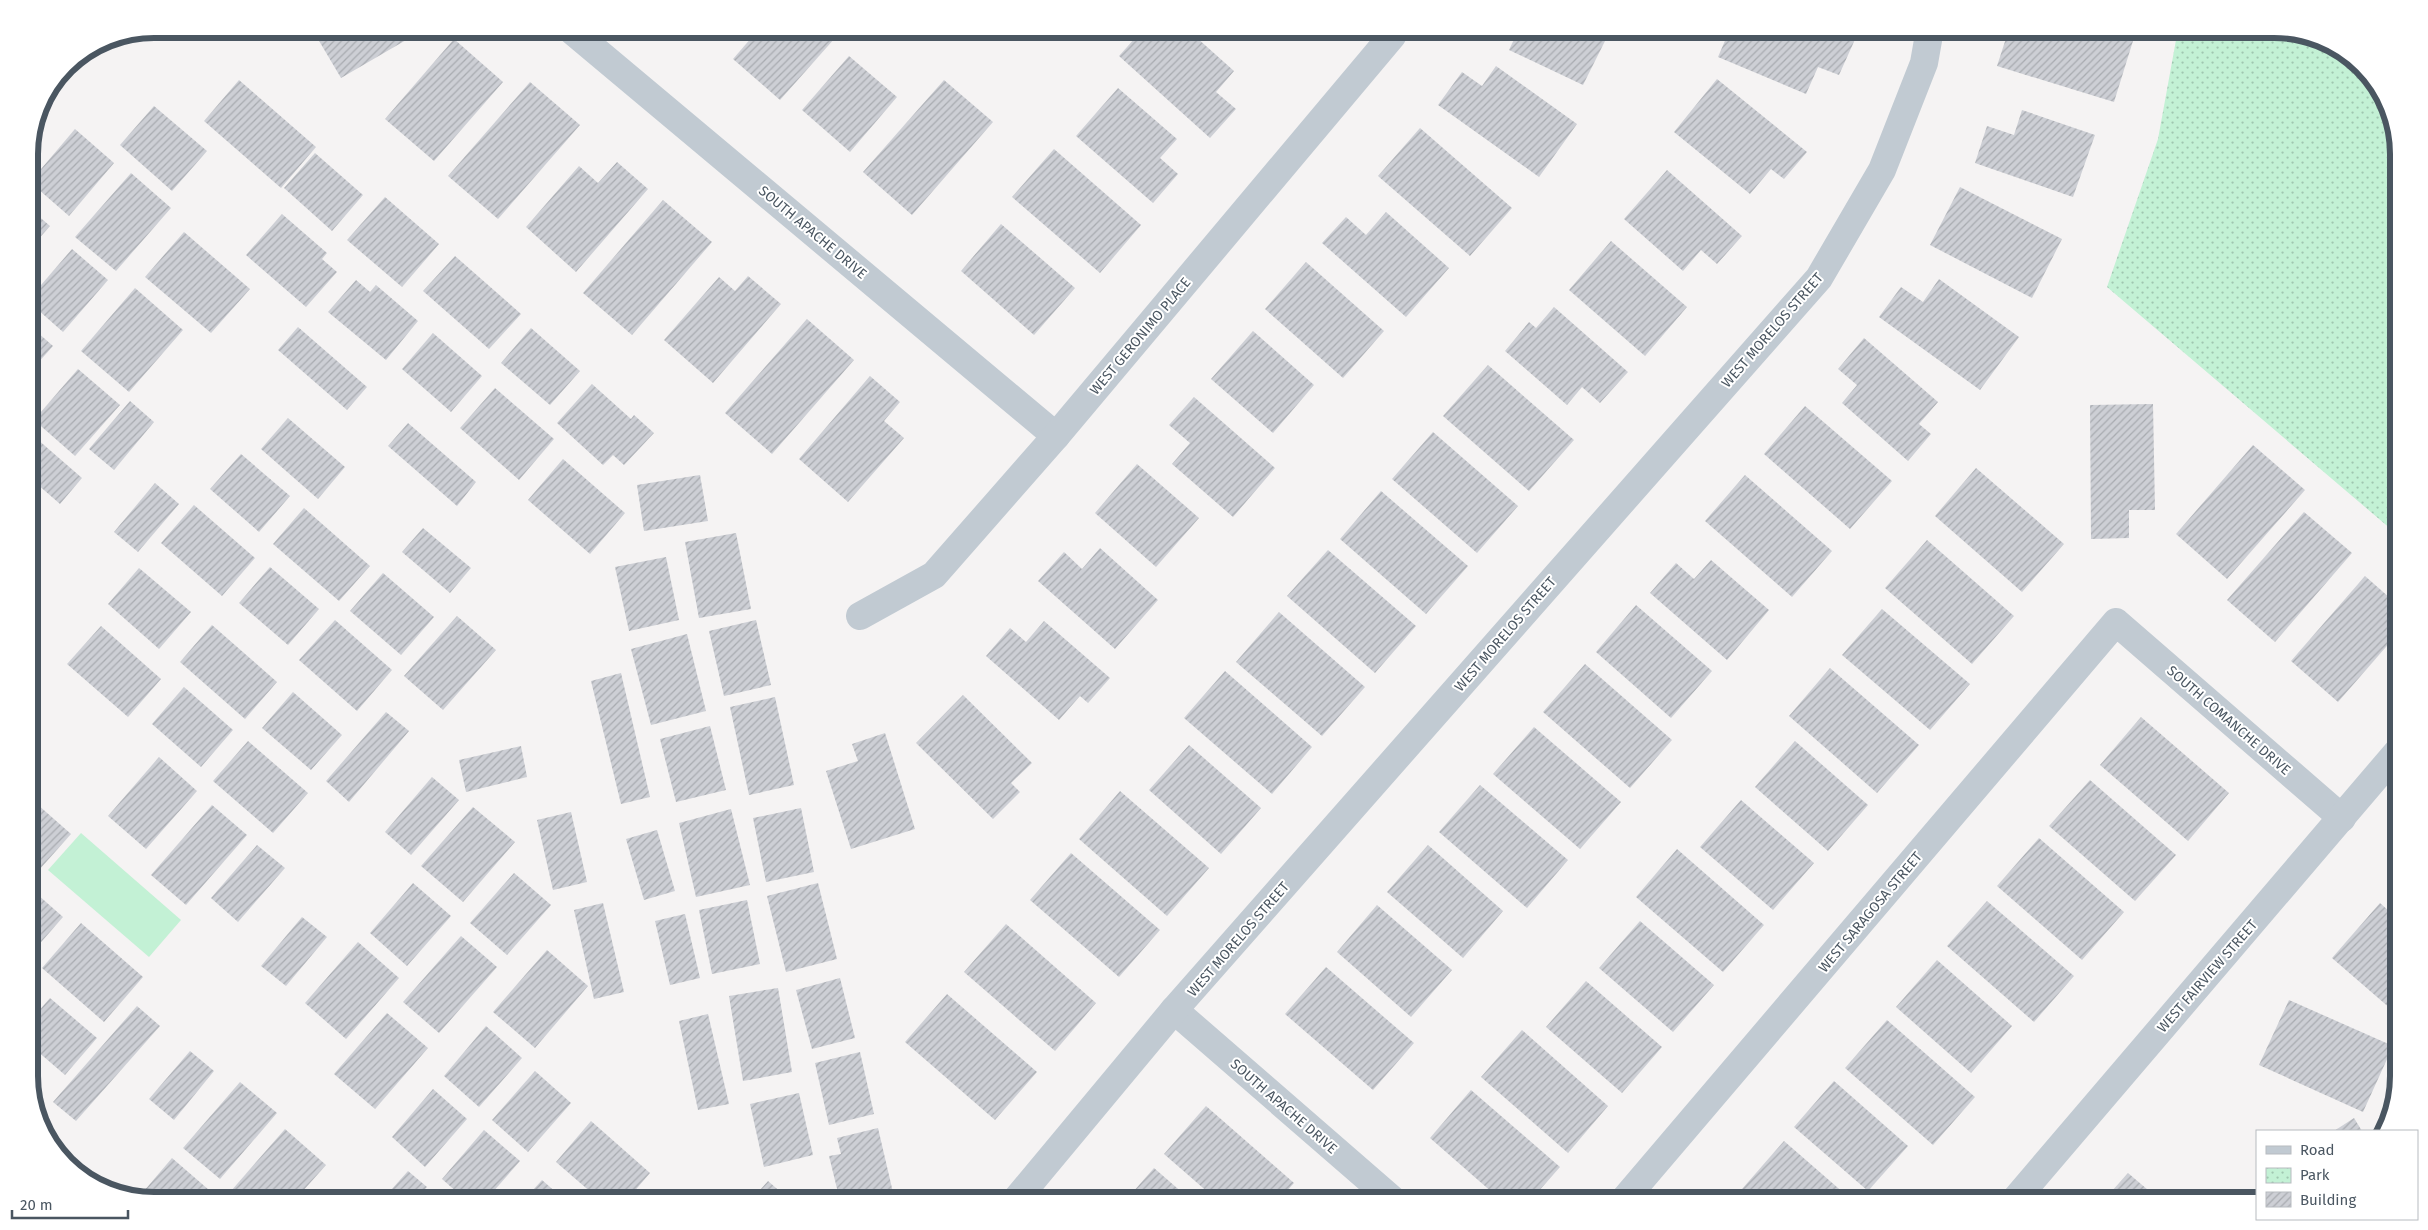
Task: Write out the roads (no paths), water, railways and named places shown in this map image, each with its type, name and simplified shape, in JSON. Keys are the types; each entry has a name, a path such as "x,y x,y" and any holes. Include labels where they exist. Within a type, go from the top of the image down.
{"street":[{"name":"SOUTH APACHE DRIVE","path":"581,38 1056,436"},
{"name":"WEST GERONIMO PLACE","path":"860,616 934,575 1056,436 1384,38"},
{"name":"WEST MORELOS STREET","path":"1022,1192 1174,1010 1818,278 1882,170 1924,62 1928,38"},
{"name":"SOUTH COMANCHE DRIVE","path":"2116,622 2342,818"},
{"name":"WEST SARAGOSA STREET","path":"1631,1192 2116,622"},
{"name":"WEST FAIRVIEW STREET","path":"2022,1192 2390,761"},
{"name":"SOUTH APACHE DRIVE","path":"1174,1010 1384,1192"}]}
